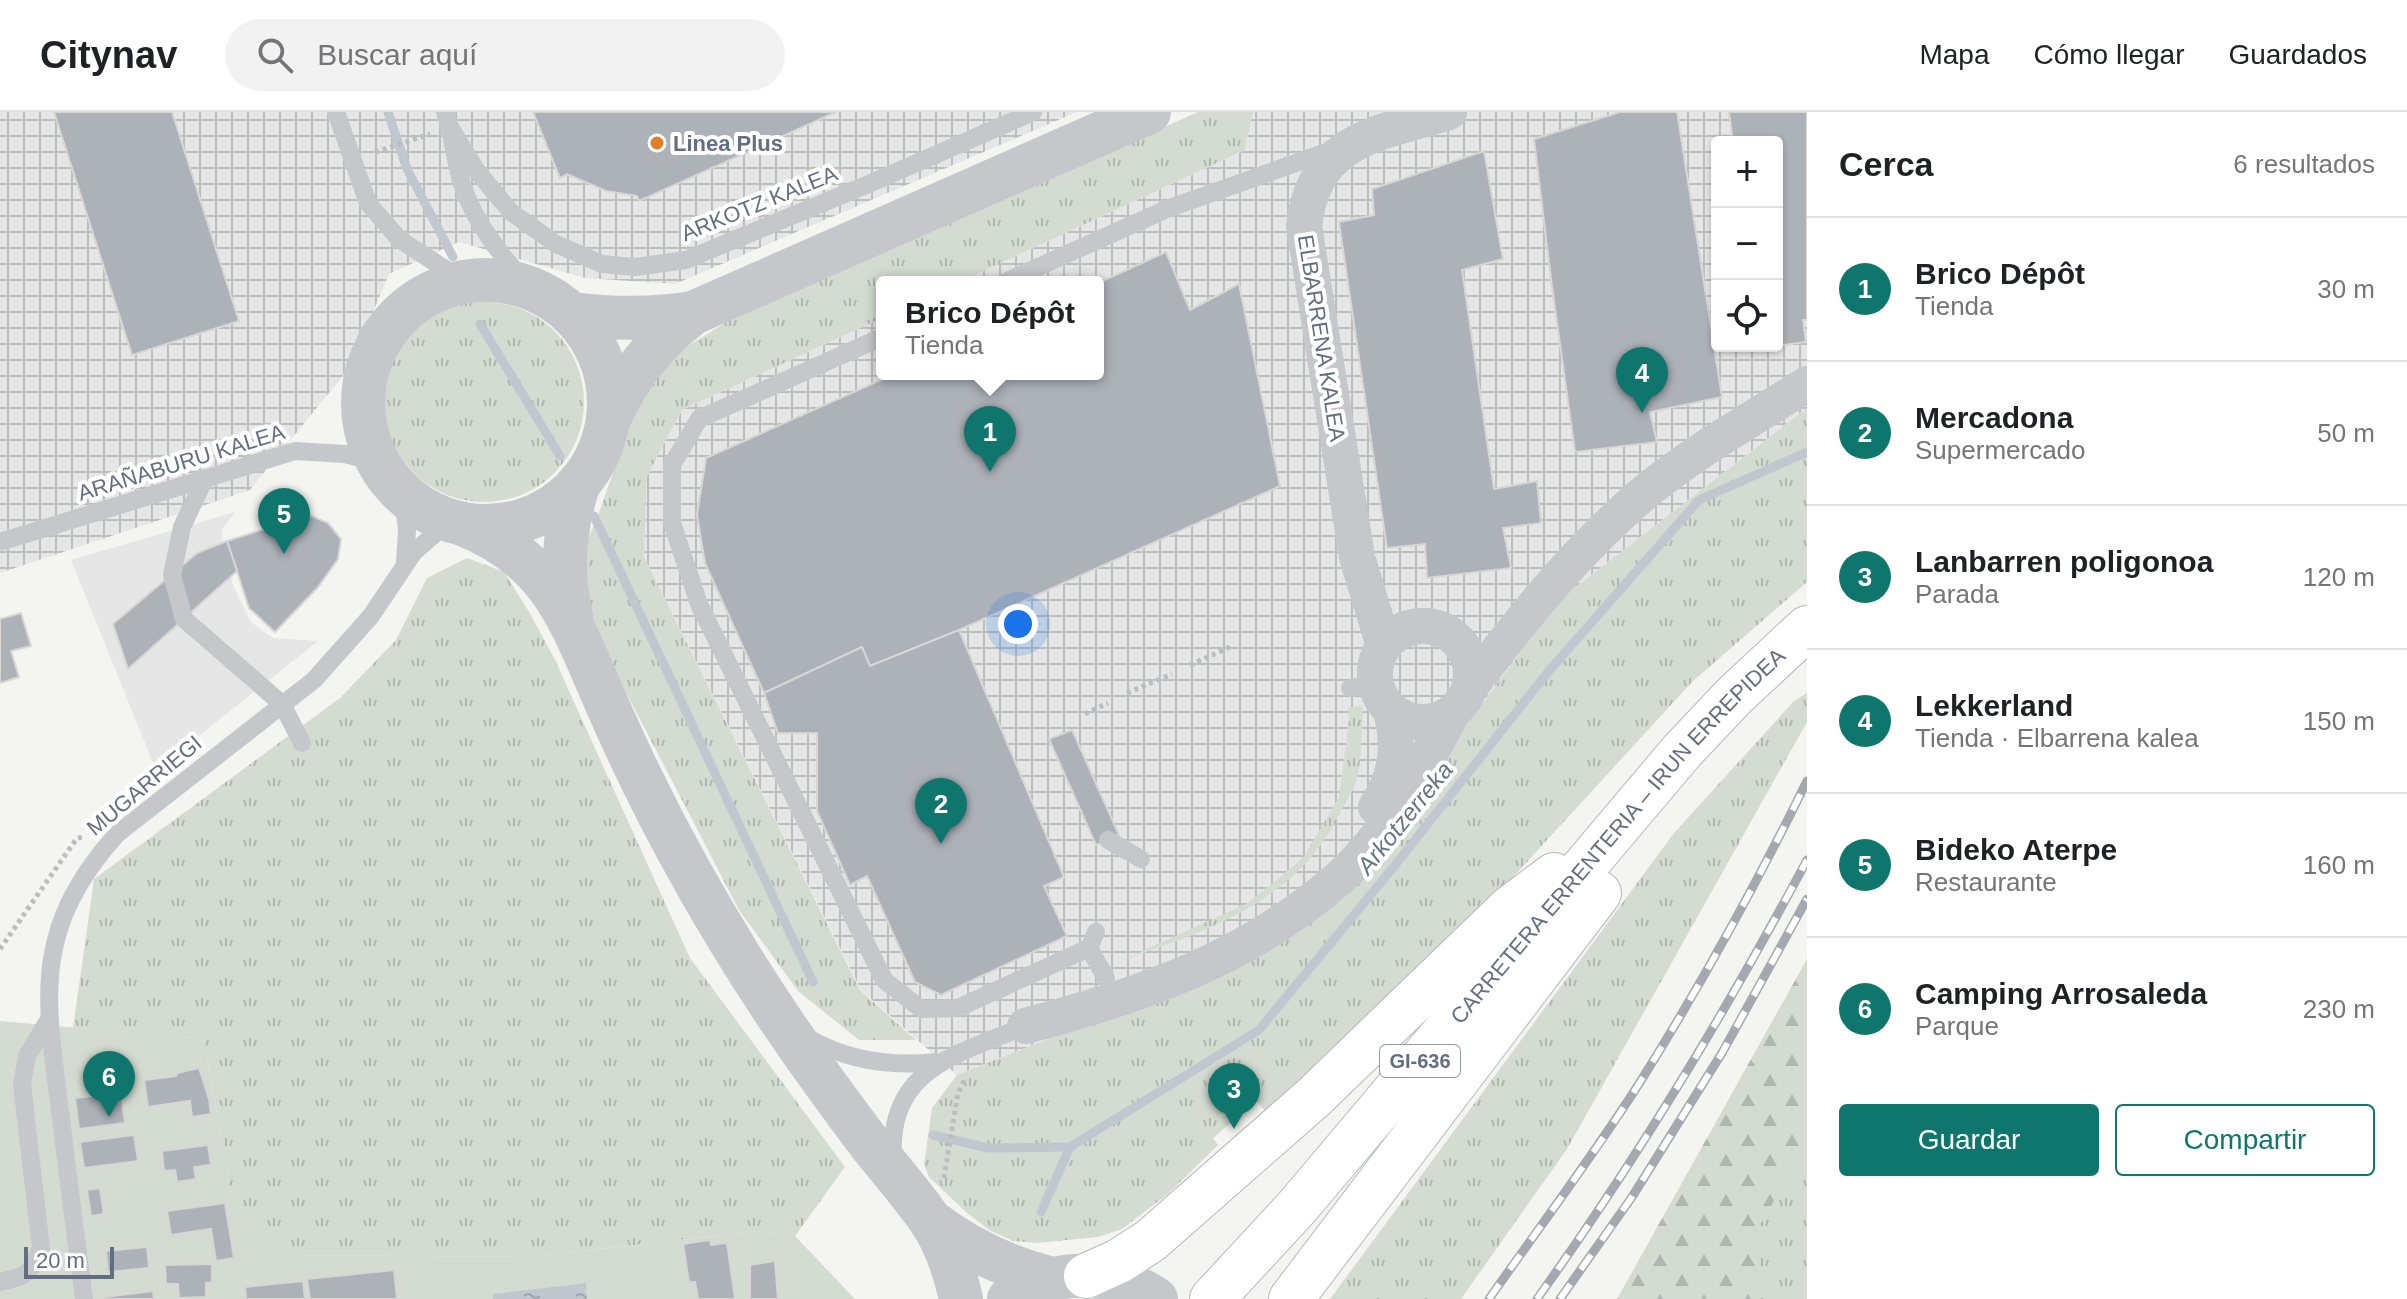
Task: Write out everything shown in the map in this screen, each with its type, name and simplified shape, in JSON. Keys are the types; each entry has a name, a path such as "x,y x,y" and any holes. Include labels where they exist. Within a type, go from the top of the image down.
{"main road":[{"name":"CARRETERA ERRENTERIA – IRUN ERREPIDEA","path":"1213,1298 1298,1206 1708,723 1807,628"},
{"path":"1291,1299 1695,767 1708,723"},
{"path":"1068,1277 1119,1261 1150,1241 1313,1098 1510,908 1623,822"}],"street":[{"path":"457,522 489,526 514,523 539,514 560,501 593,465 622,391 640,363 673,328 693,313 1149,112"},
{"name":"ELBARRENA KALEA","path":"1384,646 1357,557 1304,226 1306,205 1321,172 1332,159 1357,141 1449,112"},
{"path":"608,423 608,383 595,346 571,314 554,301 512,283 489,280 465,282 421,299 387,330 375,351 365,384 364,419 369,442 391,479 419,507 485,533 525,562 559,600 572,622 644,784 692,874 778,1016 896,1178 937,1202 955,1239 981,1254 1025,1272 1120,1280 1156,1299"},
{"path":"571,314 632,319 693,313"},
{"path":"1025,1026 1078,1012 1163,983 1221,958 1273,929 1339,878 1392,815 1461,700 1516,626 1591,543 1622,512 1691,458 1807,384"},
{"path":"572,622 564,575 564,551 579,483"},
{"path":"1025,1026 1068,998 1097,953 1228,932 1292,897 1343,851 1365,825 1391,782 1397,752 1372,694 1375,668 1384,646 1401,631 1417,626 1432,627 1447,632 1459,642 1468,656 1471,671 1461,700 1437,721 1421,723 1405,719 1372,694"},
{"path":"1097,953 1147,973 1197,959 1221,958"},
{"path":"937,1202 945,1248 961,1299"},
{"path":"1009,1299 1024,1289 1068,1277"}],"lane":[{"path":"336,112 368,203 399,239 465,282"},
{"name":"ARKOTZ KALEA","path":"448,120 476,170 511,212 556,244 602,264 635,267 686,260 1033,112"},
{"name":"ARKOTZ KALEA","path":"448,120 463,186 480,220 511,268 535,291"},
{"path":"1018,276 1167,209 1357,141"},
{"path":"876,340 699,419 672,465 672,523 699,604 884,980 921,1009 958,1008 1097,953"},
{"name":"ARAÑABURU KALEA","path":"0,542 295,451 345,454 391,479"},
{"path":"205,478 182,527 172,575 184,619 282,704 302,743"},
{"name":"MUGARRIEGI","path":"391,479 407,530 405,563"},
{"name":"MUGARRIEGI","path":"84,1299 48,1021 50,964 66,908 97,856 117,834 314,680 354,637 387,594 405,563 425,540 457,522"},
{"path":"1108,840 1141,859"},
{"path":"778,1016 815,1042 854,1058 911,1065 940,1061 1025,1026"},
{"path":"0,1282 19,1278 33,1268 41,1248 22,1085 27,1056 48,1021"},
{"path":"896,1178 893,1147 904,1100 914,1085 940,1061"}],"path":[{"path":"383,150 418,138"},
{"path":"1190,665 1230,647"},
{"path":"1127,693 1172,674"},
{"path":"1085,714 1108,703"},
{"path":"937,1202 958,1093"}],"shaded area":[{"path":"0,112 1077,112 675,284 585,278 459,242 389,274 350,367 250,490 0,573"},
{"path":"1253,112 1807,112 1807,408 1559,600 1357,872 1154,997 957,1075 861,990 644,557 647,476 682,410 876,321 876,380 1104,380 1104,276 973,276 1245,150"},
{"path":"235,512 223,528 222,537 232,583 251,622 273,638 318,641 156,770 71,560"}],"green space":[{"path":"1198,112 1253,112 1245,150 973,276 876,276 876,321 682,410 647,476 644,557 860,990 916,1040 859,1040 798,991 739,910 589,621 578,562 639,400 673,355 730,320"},
{"path":"484,302 522,310 555,331 576,364 584,402 576,440 555,473 522,494 484,502 446,494 413,473 392,440 384,402 392,364 413,331 446,310"},
{"path":"1807,408 1807,582 1692,682 1473,921 1266,1112 1256,1101 1213,1138 1218,1145 1169,1193 1122,1229 1098,1237 1037,1243 1013,1241 989,1230 929,1177 924,1164 932,1108 957,1075 1154,997 1357,872 1559,600"},
{"path":"467,558 504,572 531,615 555,660 690,958 845,1167 795,1236 758,1231 530,1257 281,1255 231,1195 204,1039 73,1028 94,879 340,698 396,640 427,578"},
{"path":"1807,693 1807,722 1567,1149 1461,1299 1330,1299 1674,833 1794,701"},
{"path":"1362,706 1360,757 1355,785 1324,840 1302,867 1278,889 1221,923 1123,960 1248,903 1303,858 1339,797 1348,707"},
{"path":"1807,959 1807,1145 1761,1223 1760,1299 1617,1299"},
{"path":"0,1021 204,1039 231,1195 281,1255 530,1257 758,1231 795,1236 855,1299 0,1299"},
{"path":"1807,1145 1807,1299 1760,1299 1760,1224"}],"water":[{"path":"586,1283 587,1299 493,1299 493,1294"}],"building":[{"path":"54,112 172,112 239,321 132,355"},
{"name":"Linea Plus","path":"533,112 836,112 639,201 637,196 606,191 567,174 560,178"},
{"path":"1620,112 1677,112 1711,327 1711,352 1715,352 1722,397 1650,412 1657,442 1575,452 1534,139"},
{"path":"1729,112 1807,112 1807,320 1803,320 1806,342 1783,345 1783,136 1732,136"},
{"path":"1484,151 1503,259 1462,270 1494,489 1537,481 1541,523 1503,528 1511,568 1427,578 1425,544 1387,548 1339,222 1374,215 1372,189"},
{"path":"1166,252 1190,310 1239,284 1280,486 959,630 870,666 862,647 764,693 705,563 697,515 706,458 881,380 1104,380 1104,280"},
{"path":"309,515 328,523 341,539 338,559 318,587 275,632 249,608 227,541"},
{"path":"227,541 237,571 128,669 113,624 197,553"},
{"path":"21,613 31,646 11,651 19,677 0,683 0,619"},
{"path":"959,630 1064,877 1044,886 1067,936 941,995 915,982 867,876 850,885 817,811 817,733 778,733 764,693 862,647 870,666"},
{"path":"1072,730 1119,835 1096,845 1049,739"},
{"path":"199,1068 211,1114 192,1117 190,1101 148,1107 144,1080 176,1076 177,1073"},
{"path":"121,1093 125,1123 79,1129 75,1098"},
{"path":"134,1135 138,1161 84,1168 80,1142"},
{"path":"208,1145 211,1165 194,1167 196,1179 177,1182 175,1170 164,1171 162,1151"},
{"path":"100,1188 104,1214 91,1216 87,1190"},
{"path":"225,1203 234,1258 216,1261 211,1229 171,1235 167,1211"},
{"path":"710,1240 711,1245 727,1243 735,1299 698,1299 695,1282 689,1282 683,1244"},
{"path":"147,1247 149,1268 108,1272 106,1251"},
{"path":"775,1261 778,1299 750,1299 750,1265"},
{"path":"212,1264 212,1282 206,1283 206,1297 179,1298 178,1284 166,1284 165,1265"},
{"path":"394,1270 397,1299 310,1299 307,1279"},
{"path":"303,1281 305,1299 246,1299 245,1287"},
{"path":"153,1291 154,1299 104,1299 104,1297"}],"waterway":[{"path":"388,112 407,169 453,257"},
{"path":"480,324 560,456"},
{"name":"Arkotzerreka","path":"1041,1212 1070,1147 1259,1030 1548,672 1699,500 1807,452"},
{"path":"594,516 813,982"},
{"path":"933,1135 988,1148 1070,1147"}],"railway":[{"path":"1489,1299 1642,1079 1728,932 1807,781"},
{"path":"1537,1299 1610,1193 1679,1084 1807,860"},
{"path":"1560,1299 1632,1197 1722,1053 1807,899"}],"place":[{"name":"Linea Plus","path":"657,143"},
{"name":"Lekkerland","path":"1642,413"},
{"name":"Brico Dépôt","path":"990,472"},
{"name":"Bideko Aterpe","path":"284,554"},
{"name":"Mercadona","path":"941,844"},
{"name":"Camping Arrosaleda","path":"109,1117"},
{"name":"Lanbarren poligonoa","path":"1234,1129"}]}
